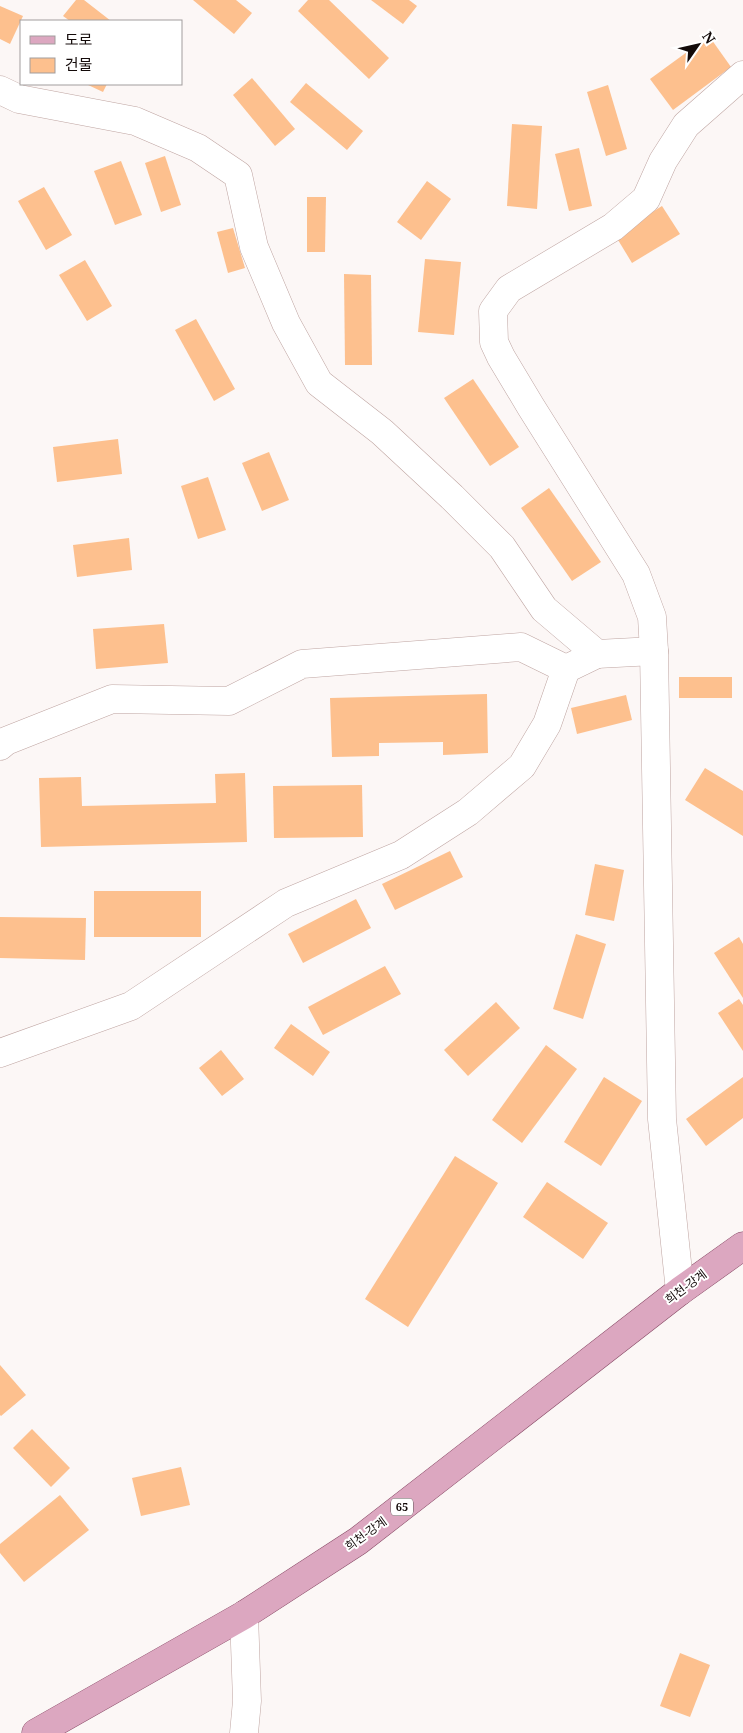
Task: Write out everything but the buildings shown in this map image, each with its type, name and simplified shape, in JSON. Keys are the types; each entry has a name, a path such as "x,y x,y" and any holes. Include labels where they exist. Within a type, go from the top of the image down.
{"main road":[{"name":"희천-강계","path":"36,1733 244,1615 358,1541 680,1291 743,1246"}],"street":[{"path":"680,1291 662,1119 652,617 636,574 501,357 494,342 493,310 509,289 613,228 646,199 663,161 686,125 743,75"},
{"path":"0,90 19,99 135,121 198,148 238,175 254,247 286,323 318,383 382,432 452,496 502,547 544,609 597,654"},
{"path":"0,746 6,741 112,698 229,701 302,664 521,647 566,670"},
{"path":"0,1053 131,1006 286,903 401,854 468,812 522,766 547,724 566,670 597,654 654,652"},
{"path":"244,1615 247,1701 244,1733"}]}
